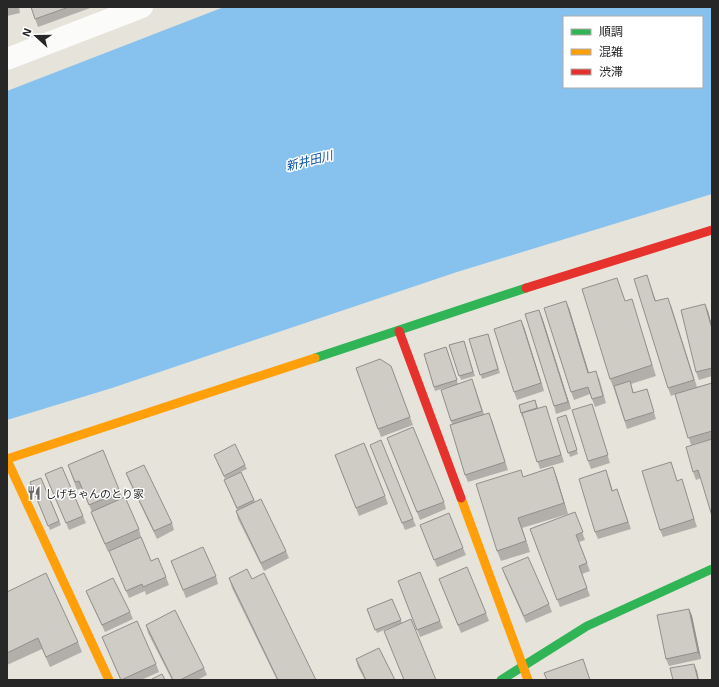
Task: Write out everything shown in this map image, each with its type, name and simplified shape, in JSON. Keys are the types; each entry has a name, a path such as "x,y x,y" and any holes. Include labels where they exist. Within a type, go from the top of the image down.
{"street":[{"path":"7,59 142,7"},
{"path":"109,680 7,460 566,275 712,230"},
{"path":"399,331 524,665 528,680"},
{"path":"500,680 587,626 712,569"}],"water":[{"name":"新井田川","path":"224,7 712,7 712,194 457,272 112,388 7,420 7,91"}],"building":[{"path":"31,7 69,7 35,19"},
{"path":"647,275 655,301 668,298 694,380 668,388 634,279"},
{"path":"617,278 625,301 632,299 652,365 610,379 582,289"},
{"path":"566,301 588,373 596,371 603,396 592,399 588,387 571,392 544,308"},
{"path":"705,304 712,329 712,368 696,372 681,310"},
{"path":"539,310 568,402 554,406 525,314"},
{"path":"521,320 541,383 514,392 494,329"},
{"path":"488,334 498,369 480,375 469,339"},
{"path":"464,341 473,372 459,376 449,345"},
{"path":"446,347 457,380 434,387 424,354"},
{"path":"380,359 391,366 410,417 378,429 356,368"},
{"path":"472,379 482,411 451,421 441,390"},
{"path":"630,381 633,393 647,389 654,412 625,421 614,386"},
{"path":"712,383 712,431 688,438 675,394"},
{"path":"535,400 537,408 521,413 519,405"},
{"path":"592,404 608,455 588,461 572,410"},
{"path":"546,406 561,455 537,462 522,413"},
{"path":"489,413 505,462 465,475 450,425"},
{"path":"566,415 577,450 568,453 557,418"},
{"path":"413,427 444,502 417,512 387,438"},
{"path":"712,439 712,516 698,470 693,472 686,447"},
{"path":"381,440 413,519 402,523 370,445"},
{"path":"364,443 385,496 356,508 335,455"},
{"path":"235,444 245,465 224,476 214,455"},
{"path":"103,450 120,492 89,505 79,481 75,482 68,465"},
{"path":"671,462 677,481 682,479 694,519 660,530 642,471"},
{"path":"144,465 172,523 154,531 126,473"},
{"path":"62,467 83,516 66,523 45,474"},
{"path":"553,467 564,503 518,518 526,541 497,551 476,484 521,470 523,477"},
{"path":"606,470 612,491 617,489 628,522 595,532 579,479"},
{"path":"241,472 254,500 237,508 224,480"},
{"path":"41,478 59,521 48,526 30,482"},
{"path":"125,497 139,529 105,544 91,512"},
{"path":"261,499 286,551 261,563 236,511"},
{"path":"575,512 583,532 576,535 587,563 579,566 587,588 557,600 530,529"},
{"path":"449,513 463,548 434,560 420,525"},
{"path":"141,537 151,561 158,558 166,577 143,587 142,584 126,591 109,551"},
{"path":"203,547 216,576 183,590 171,561"},
{"path":"528,557 549,604 524,616 502,568"},
{"path":"467,567 486,613 458,625 439,579"},
{"path":"247,569 252,579 264,573 316,680 278,680 229,578"},
{"path":"420,572 440,621 417,630 398,581"},
{"path":"46,573 78,642 46,657 38,638 7,653 7,592"},
{"path":"113,578 130,612 102,625 86,591"},
{"path":"392,599 401,620 375,630 367,609"},
{"path":"689,609 698,652 666,659 657,615"},
{"path":"175,610 204,668 180,680 173,680 146,625"},
{"path":"411,619 436,680 404,680 384,631"},
{"path":"137,621 156,664 121,680 102,637"},
{"path":"379,648 395,680 366,680 356,659"},
{"path":"583,659 590,680 547,680 544,673"},
{"path":"694,664 698,680 673,680 670,668"},
{"path":"162,674 165,680 152,679"}],"traffic: fast":[{"path":"315,358 526,288"},
{"path":"501,680 587,626 712,569"}],"traffic: slow":[{"path":"7,459 315,358"},
{"path":"7,460 109,680"},
{"path":"461,498 528,680"}],"traffic: jam":[{"path":"526,288 712,230"},
{"path":"399,331 461,498"}],"place":[{"name":"しげちゃんのとり家","path":"34,493"}]}
